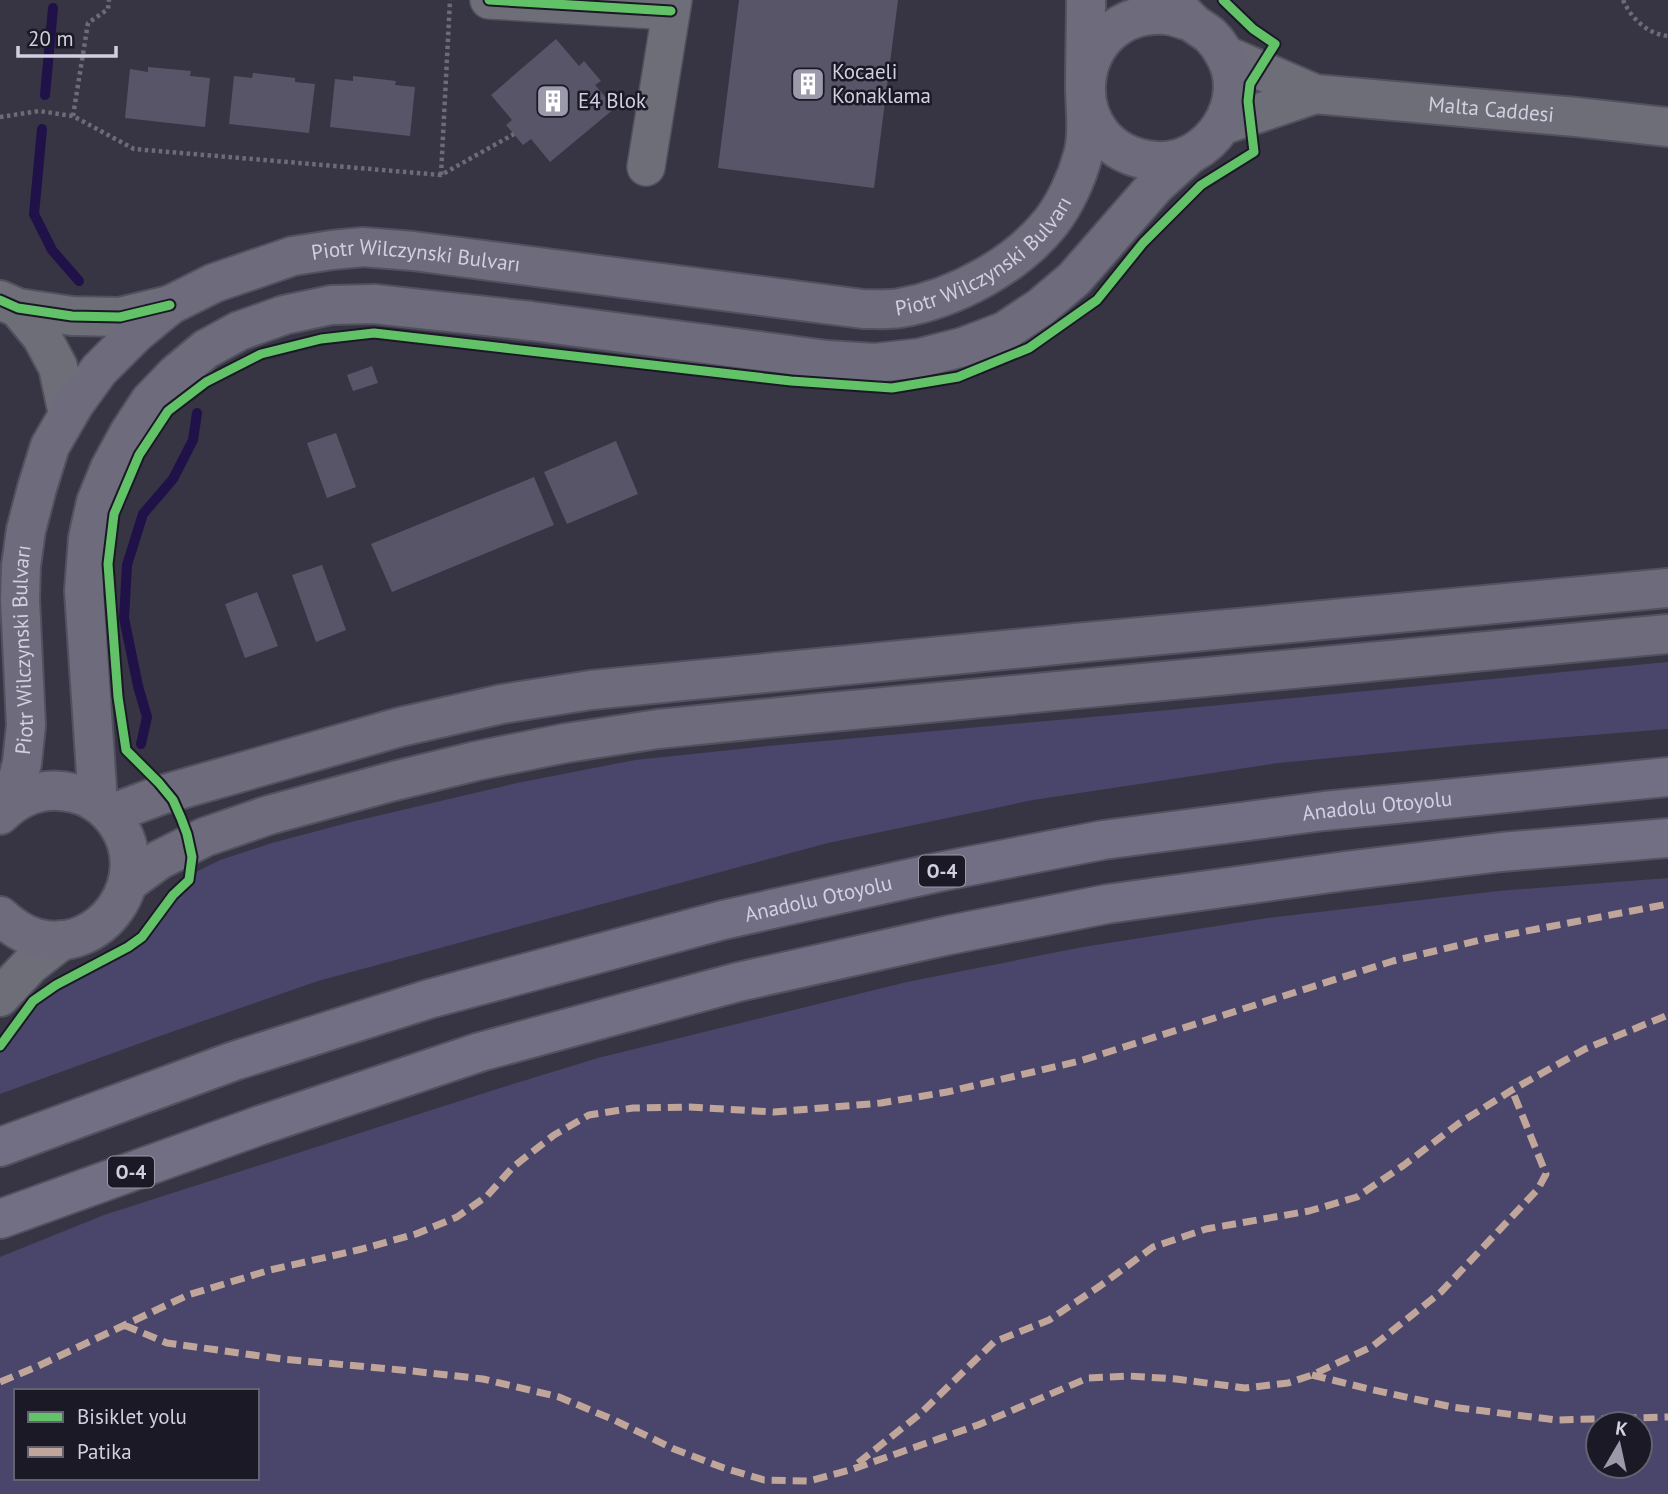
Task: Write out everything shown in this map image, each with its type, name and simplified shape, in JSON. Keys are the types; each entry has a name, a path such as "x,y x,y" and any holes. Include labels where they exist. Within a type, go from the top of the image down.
{"highway":[{"name":"Anadolu Otoyolu","path":"0,1147 234,1061 429,999 723,920 939,872 1103,840 1310,812 1668,777"},
{"name":"O-4","path":"0,1219 261,1125 480,1052 738,982 949,935 1107,904 1501,852 1668,838"}],"main road":[{"name":"Piotr Wilczynski Bulvarı","path":"6,809 22,763 26,725 21,566 26,530 50,446 68,414 99,370 136,333 170,305 214,283 293,256 363,247 427,252 850,308 899,308 943,297 981,280 1019,254 1051,222 1069,192 1083,156 1087,137 1086,0"},
{"name":"Piotr Wilczynski Bulvarı","path":"1188,156 1164,161 1140,159 1119,150 1101,134 1089,112 1085,88 1089,63 1101,42 1120,25 1143,16 1168,15 1182,11 1211,36 1225,55"},
{"name":"Malta Caddesi","path":"1225,55 1315,94 1668,127"},
{"path":"104,809 85,591 88,538 96,502 129,433 150,401 206,349 239,331 284,315 331,304 374,304 531,321 827,360 875,363 920,358 963,347 1005,331 1041,307 1074,279 1156,185 1188,156 1208,143 1223,125 1231,102 1232,78 1225,55"},
{"name":"Malta Caddesi","path":"1223,125 1315,94"},
{"path":"9,304 72,316 120,317 170,305"},
{"path":"9,304 42,337 58,367 68,414"},
{"path":"104,809 400,727 502,704 591,690 1668,588"},
{"path":"129,882 159,860 205,837 269,815 394,780 566,743 658,729 1668,634"},
{"path":"0,916 16,930 38,939 62,940 85,934 104,922 120,904 129,882 130,856 123,831 104,809 86,796 60,790 34,793 6,809"},
{"path":"0,997 30,965 62,940"}],"street":[{"path":"489,0 672,5 646,167"}],"path":[{"path":"72,116 88,23 108,9 109,0"},
{"path":"441,175 450,0"},
{"path":"1623,0 1629,13 1647,29 1668,36"},
{"path":"0,117 39,111 72,116 134,149 441,175 514,134"}],"shaded area":[{"path":"1668,662 1668,729 1278,763 1033,800 828,843 318,981 0,1094 0,1046 33,1001 56,985 142,937 173,895 198,871 220,860 272,843 351,822 517,783 635,760"},
{"path":"1668,878 1668,1494 0,1494 0,1257 104,1215 598,1058 907,982 1083,947 1268,918 1498,891"}],"building":[{"name":"Kocaeli Konaklama","path":"739,0 898,0 874,188 718,168"},
{"name":"E4 Blok","path":"556,39 579,66 584,61 601,81 595,85 615,108 550,162 531,139 523,145 506,125 512,120 491,95"},
{"path":"148,67 191,71 190,76 210,78 205,127 125,118 130,69 148,72"},
{"path":"253,73 295,78 295,82 315,84 309,133 229,124 234,76 252,78"},
{"path":"353,76 396,81 395,85 415,87 410,136 330,127 335,79 353,81"},
{"path":"372,366 378,383 353,391 347,375"},
{"path":"336,433 356,487 327,498 307,443"},
{"path":"616,441 638,494 567,524 544,472"},
{"path":"534,477 554,525 392,592 371,544"},
{"path":"322,565 346,630 316,642 292,575"},
{"path":"257,592 278,646 245,658 225,604"}],"waterway":[{"path":"45,95 53,8"},
{"path":"42,129 34,214 52,250 79,281"},
{"path":"141,744 147,717 124,618 127,565 143,514 173,479 193,440 197,413"}],"marked path":[{"path":"0,1382 188,1295 270,1270 416,1234 457,1217 487,1196 513,1167 554,1135 589,1115 633,1108 689,1107 774,1112 881,1103 947,1092 1080,1061 1393,961 1485,939 1668,904"},
{"path":"858,1463 920,1414 994,1342 1049,1320 1153,1247 1206,1229 1309,1211 1357,1197 1458,1124 1512,1090 1585,1049 1668,1015"},
{"path":"124,1325 167,1343 282,1359 483,1379 559,1397 674,1449 724,1468 764,1480 809,1481 850,1470 978,1425 1088,1378 1129,1376 1245,1388 1288,1383 1312,1375 1373,1346 1441,1292 1538,1189 1546,1174 1512,1090"},
{"path":"1312,1375 1452,1407 1556,1420 1668,1417"}],"cycle path":[{"path":"489,0 671,11"},
{"path":"0,1046 33,1001 56,985 142,937 173,895 189,880 192,857 187,834 173,800 126,750 118,697 108,564 114,514 139,455 168,411 206,382 261,354 321,339 374,333 791,381 892,388 958,377 1029,348 1097,300 1143,243 1201,185 1254,152 1248,101 1250,84 1275,44 1253,29 1223,0"},
{"path":"0,300 18,308 72,316 120,317 170,305"}],"place":[{"name":"Kocaeli Konaklama","path":"808,84"},
{"name":"E4 Blok","path":"553,101"}]}
